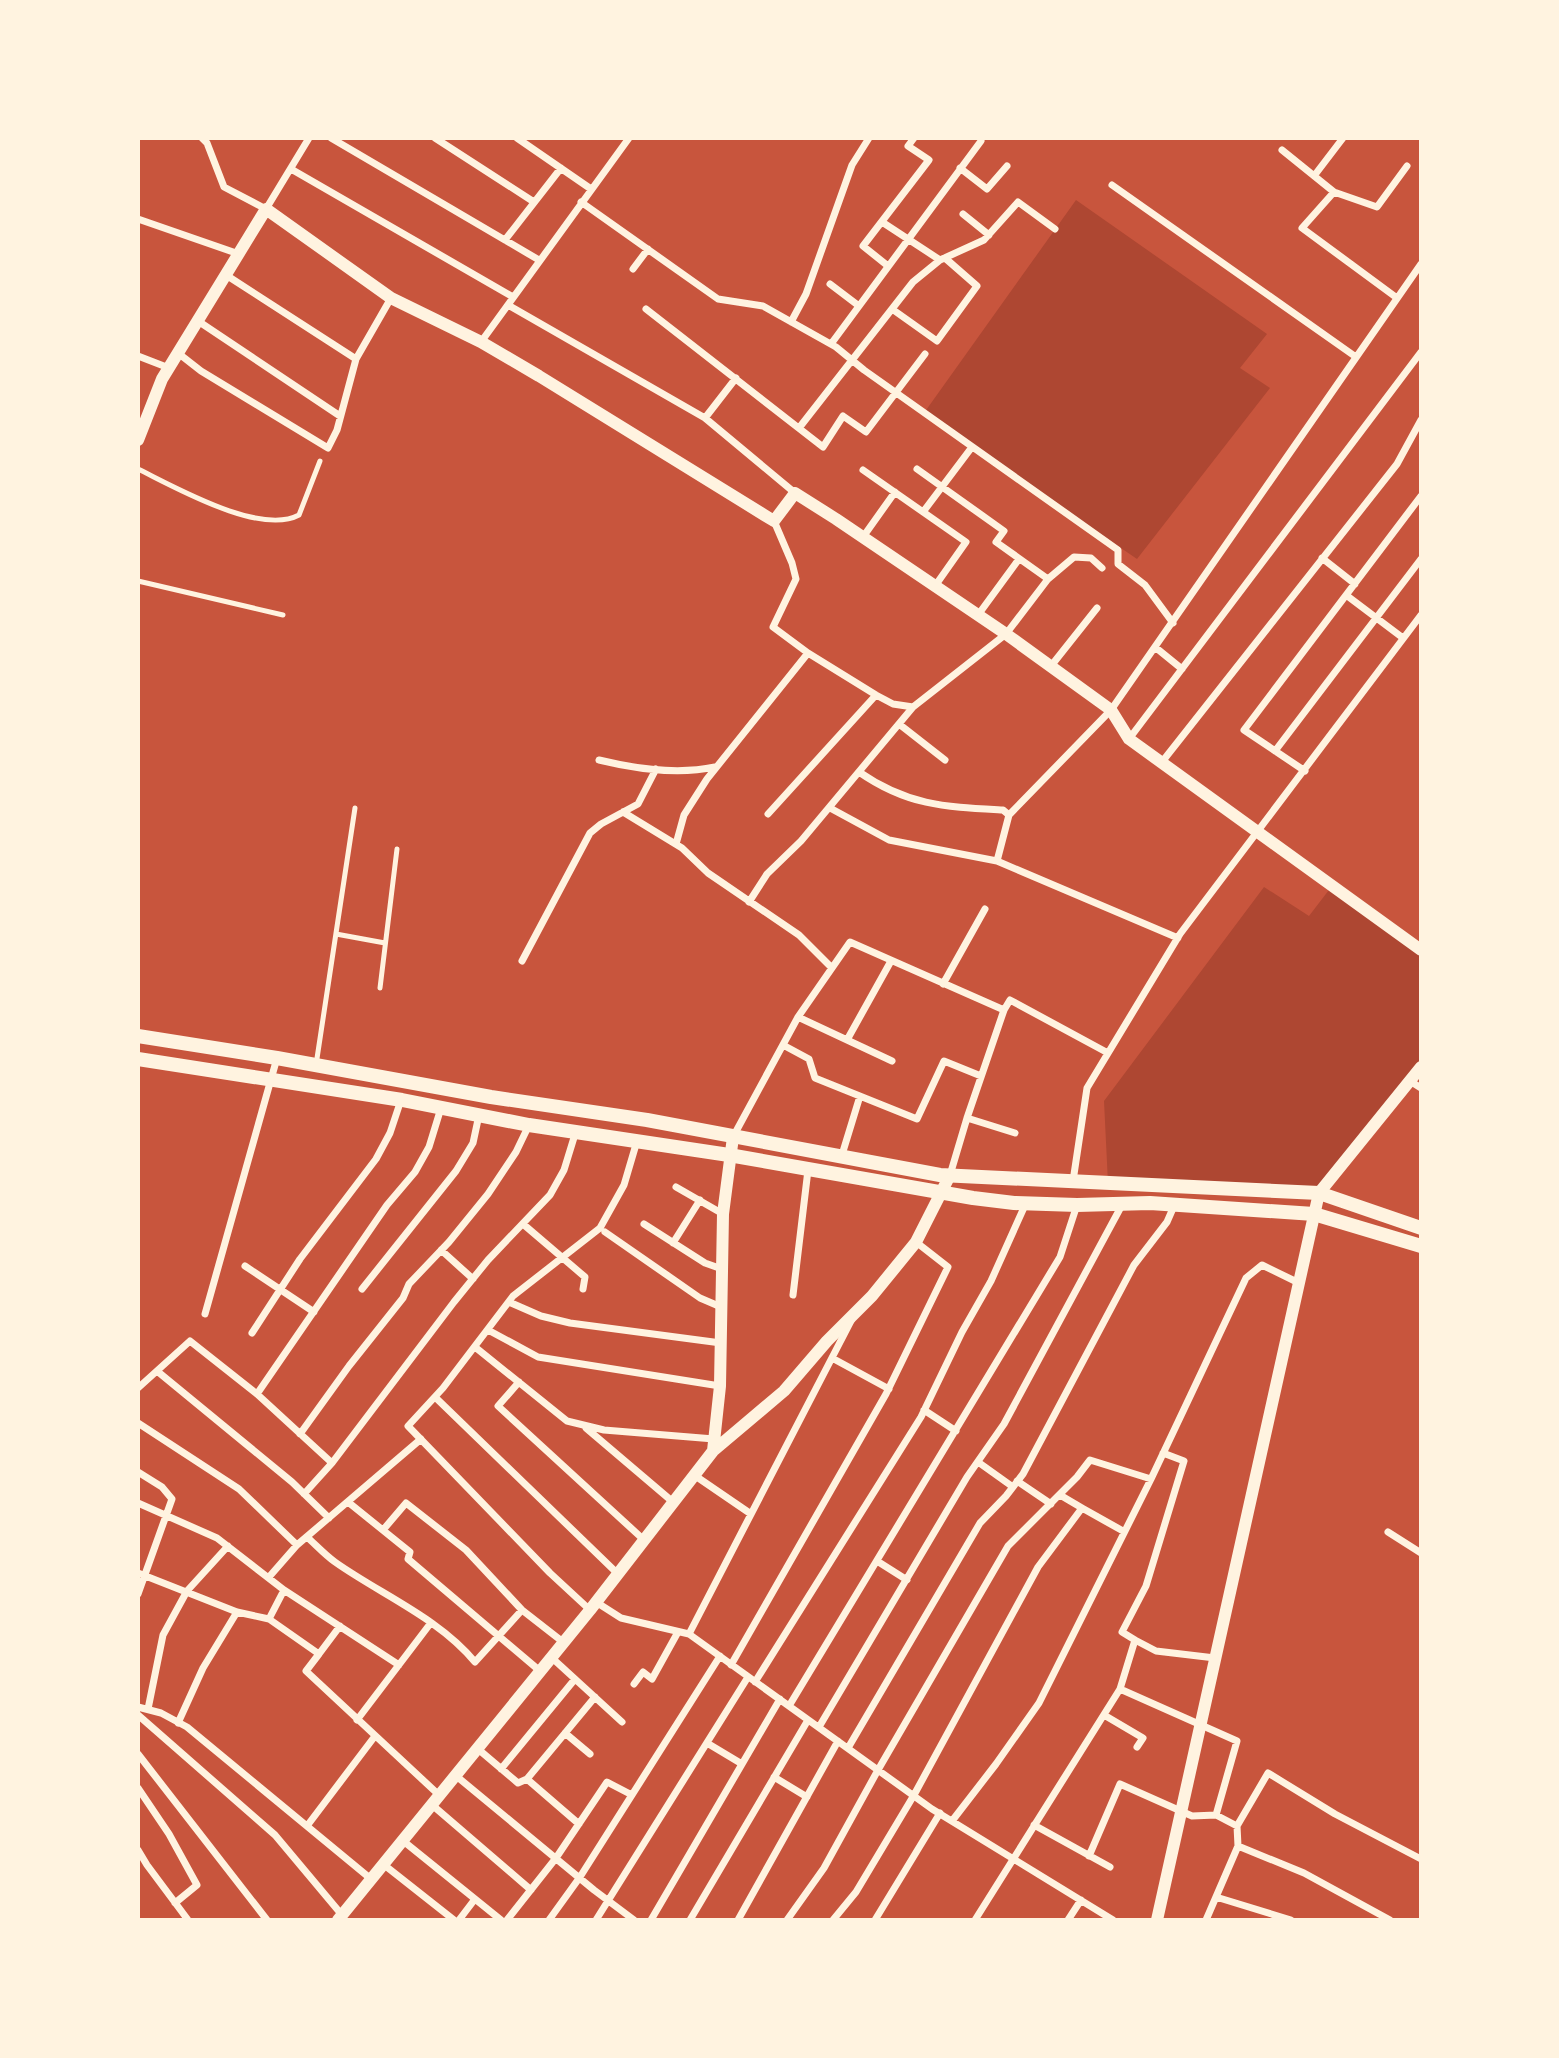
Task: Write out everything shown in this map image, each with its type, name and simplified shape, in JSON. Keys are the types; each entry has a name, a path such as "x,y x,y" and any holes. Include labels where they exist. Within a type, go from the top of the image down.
{"main road":[{"path":"138,1036 491,1097 647,1120 950,1175 1319,1192 1421,1228"},
{"path":"138,1059 402,1100 529,1125 638,1140 942,1193 1027,1203 1077,1205 1124,1202 1314,1214 1421,1246"}],"street":[{"path":"202,138 207,143 224,187 266,209 391,298 481,342 774,521 796,579 773,627 808,653 876,695 893,704 913,707"},
{"path":"138,440 169,368 309,138"},
{"path":"331,138 540,261"},
{"path":"435,138 534,202"},
{"path":"517,138 591,189"},
{"path":"481,342 629,138"},
{"path":"791,322 806,294 852,165 869,138"},
{"path":"888,266 863,246 929,160 908,146 914,138"},
{"path":"1314,176 1343,138"},
{"path":"831,344 981,141"},
{"path":"1283,150 1334,192 1377,207 1407,166"},
{"path":"960,168 987,189 1007,166"},
{"path":"505,240 561,168"},
{"path":"291,169 513,297"},
{"path":"1112,185 1356,358"},
{"path":"1334,192 1302,228 1397,298"},
{"path":"581,202 718,299 763,306 831,344 895,393 1118,550 1118,564 1145,585 1173,623"},
{"path":"799,428 914,282 942,259 985,240 1018,202 1055,229"},
{"path":"963,214 989,235"},
{"path":"138,219 239,254"},
{"path":"882,222 907,240 942,259 977,286 937,341 892,309"},
{"path":"633,269 648,249"},
{"path":"997,861 1009,814 1111,709 1421,264"},
{"path":"226,275 356,359"},
{"path":"830,284 859,306"},
{"path":"178,353 201,371 328,448 356,359 391,298"},
{"path":"508,305 705,418 795,494 1006,634 1111,709 1129,738 1421,950"},
{"path":"646,309 823,447 843,416 866,432 925,354"},
{"path":"198,321 340,416"},
{"path":"1129,738 1421,352"},
{"path":"138,356 169,368"},
{"path":"705,418 736,378"},
{"path":"1162,762 1397,464 1421,420"},
{"path":"923,512 972,447"},
{"path":"917,468 1004,531 996,542 1048,579"},
{"path":"863,470 966,542 935,586"},
{"path":"863,537 895,492"},
{"path":"774,521 795,494"},
{"path":"1305,771 1244,730 1421,496"},
{"path":"749,901 767,873 801,841 913,707 1006,634 1048,579 1074,557 1091,558 1102,568"},
{"path":"1322,558 1355,583"},
{"path":"978,615 1019,559"},
{"path":"1275,751 1421,559"},
{"path":"1346,594 1403,638"},
{"path":"1051,666 1097,608"},
{"path":"1073,1181 1087,1088 1178,937 1421,615"},
{"path":"1155,648 1182,669"},
{"path":"676,844 684,816 717,767 808,653"},
{"path":"768,814 876,695"},
{"path":"899,724 945,761"},
{"path":"599,760 631,768 694,772 717,767"},
{"path":"523,961 590,833 638,804 656,769"},
{"path":"859,772 878,785 904,797 948,807 1003,810 1009,814"},
{"path":"830,808 889,840 997,861 1178,937"},
{"path":"623,812 676,844 708,873 799,935 832,968"},
{"path":"943,984 985,909"},
{"path":"713,1445 720,1386 723,1214 729,1155 733,1137 798,1017 850,943 1004,1010"},
{"path":"848,1040 891,961"},
{"path":"138,1715 275,1835 340,1917 593,1606 694,1475 713,1445 784,1391 827,1341 872,1297 916,1242 950,1175 981,1076 1010,1000 1108,1053"},
{"path":"798,1017 892,1061"},
{"path":"783,1045 809,1059 815,1078 917,1119 943,1061 981,1076"},
{"path":"205,1314 277,1058"},
{"path":"1157,1920 1319,1192 1415,1085 1421,1067"},
{"path":"841,1157 860,1096"},
{"path":"252,1333 300,1259 376,1159 390,1133 402,1100"},
{"path":"257,1394 387,1205 415,1172 429,1147 441,1107"},
{"path":"362,1289 456,1171 473,1143 480,1114"},
{"path":"967,1118 1015,1133"},
{"path":"300,1434 403,1298 409,1284 488,1194 516,1152 529,1125"},
{"path":"304,1494 332,1463 473,1279 550,1195 564,1170 576,1131"},
{"path":"638,1140 624,1185 600,1228 513,1296 435,1397 408,1426 550,1573 593,1606 621,1618 689,1634 940,1814 1113,1920"},
{"path":"793,1295 808,1171"},
{"path":"676,1186 723,1214"},
{"path":"673,1243 700,1200"},
{"path":"819,1727 978,1462 1004,1424 1124,1202"},
{"path":"755,1682 924,1410 1027,1203"},
{"path":"789,1706 1059,1257 1077,1205"},
{"path":"848,1748 980,1523 1015,1484 1134,1265 1167,1222 1174,1206"},
{"path":"523,1224 585,1278 583,1289"},
{"path":"644,1224 705,1263 722,1269"},
{"path":"605,1232 700,1297 722,1307"},
{"path":"731,1665 889,1389 948,1267 916,1242"},
{"path":"441,1250 473,1279"},
{"path":"952,1821 1039,1703 1151,1479 1246,1278 1262,1265 1299,1283"},
{"path":"245,1266 314,1312"},
{"path":"509,1302 541,1316 570,1323 721,1343"},
{"path":"689,1634 856,1312"},
{"path":"488,1330 538,1357 720,1386"},
{"path":"138,1388 190,1341 257,1394 332,1463"},
{"path":"475,1347 567,1421 604,1430 713,1445"},
{"path":"832,1358 889,1389"},
{"path":"157,1371 329,1518"},
{"path":"519,1382 498,1406 644,1540"},
{"path":"435,1397 618,1574"},
{"path":"924,1410 956,1431"},
{"path":"138,1423 239,1489 297,1545"},
{"path":"583,1425 673,1502"},
{"path":"269,1577 297,1545 421,1439"},
{"path":"1163,1453 1184,1461 1146,1586 1122,1632 1156,1651 1216,1658"},
{"path":"786,1920 824,1868 1008,1546 1060,1495 1090,1460 1151,1479"},
{"path":"978,1462 1051,1504"},
{"path":"138,1472 162,1487 172,1499 167,1517 141,1575 138,1594"},
{"path":"694,1475 751,1514"},
{"path":"1060,1495 1123,1531"},
{"path":"348,1502 410,1552 408,1559 540,1671"},
{"path":"138,1503 217,1538 284,1590 399,1665"},
{"path":"383,1530 406,1503 466,1550 522,1610 564,1642"},
{"path":"833,1920 856,1892 914,1795 1038,1567 1082,1508"},
{"path":"1388,1532 1421,1553"},
{"path":"307,1537 333,1561 430,1624 467,1652 475,1662 522,1610"},
{"path":"148,1709 163,1635 187,1591 228,1546"},
{"path":"877,1561 906,1580"},
{"path":"141,1575 237,1612 269,1619 319,1654"},
{"path":"269,1619 284,1590"},
{"path":"178,1723 203,1668 237,1612"},
{"path":"357,1720 430,1624"},
{"path":"340,1626 306,1671 375,1736 435,1800 531,1890"},
{"path":"634,1684 643,1672 652,1679 678,1632"},
{"path":"975,1920 1119,1689 1135,1640"},
{"path":"549,1920 580,1877 720,1656"},
{"path":"551,1657 622,1722"},
{"path":"597,1920 748,1677"},
{"path":"501,1769 575,1679"},
{"path":"1119,1689 1237,1741 1216,1815"},
{"path":"478,1749 518,1783 527,1779 595,1697"},
{"path":"651,1920 780,1699"},
{"path":"138,1707 187,1727 371,1879"},
{"path":"1104,1715 1143,1738 1137,1747"},
{"path":"690,1920 808,1720"},
{"path":"565,1733 590,1754"},
{"path":"307,1826 375,1736"},
{"path":"738,1920 838,1741"},
{"path":"707,1743 742,1763"},
{"path":"138,1754 267,1920"},
{"path":"1206,1920 1238,1846 1237,1826 1268,1773 1335,1814 1421,1858"},
{"path":"455,1775 634,1920"},
{"path":"774,1777 807,1797"},
{"path":"527,1779 579,1824"},
{"path":"507,1920 556,1858 607,1782 632,1795"},
{"path":"1089,1856 1120,1784 1192,1816 1216,1815 1237,1826"},
{"path":"138,1788 169,1834 197,1885 175,1903"},
{"path":"876,1919 940,1814"},
{"path":"1034,1825 1110,1867"},
{"path":"402,1840 501,1920"},
{"path":"1238,1846 1304,1873 1390,1920"},
{"path":"138,1850 188,1920"},
{"path":"383,1864 457,1920 475,1899"},
{"path":"1216,1897 1291,1920"},
{"path":"1068,1920 1081,1900"}],"lane":[{"path":"138,469 233,513 291,519 299,514 320,461"},
{"path":"138,581 283,615"},
{"path":"316,1065 355,808"},
{"path":"380,988 397,849"},
{"path":"336,934 386,943"}],"shaded area":[{"path":"1076,200 1267,334 1240,368 1270,388 1137,559 924,413"},
{"path":"1332,886 1421,950 1421,1067 1319,1193 1108,1183 1104,1101 1264,887 1309,916"}]}
